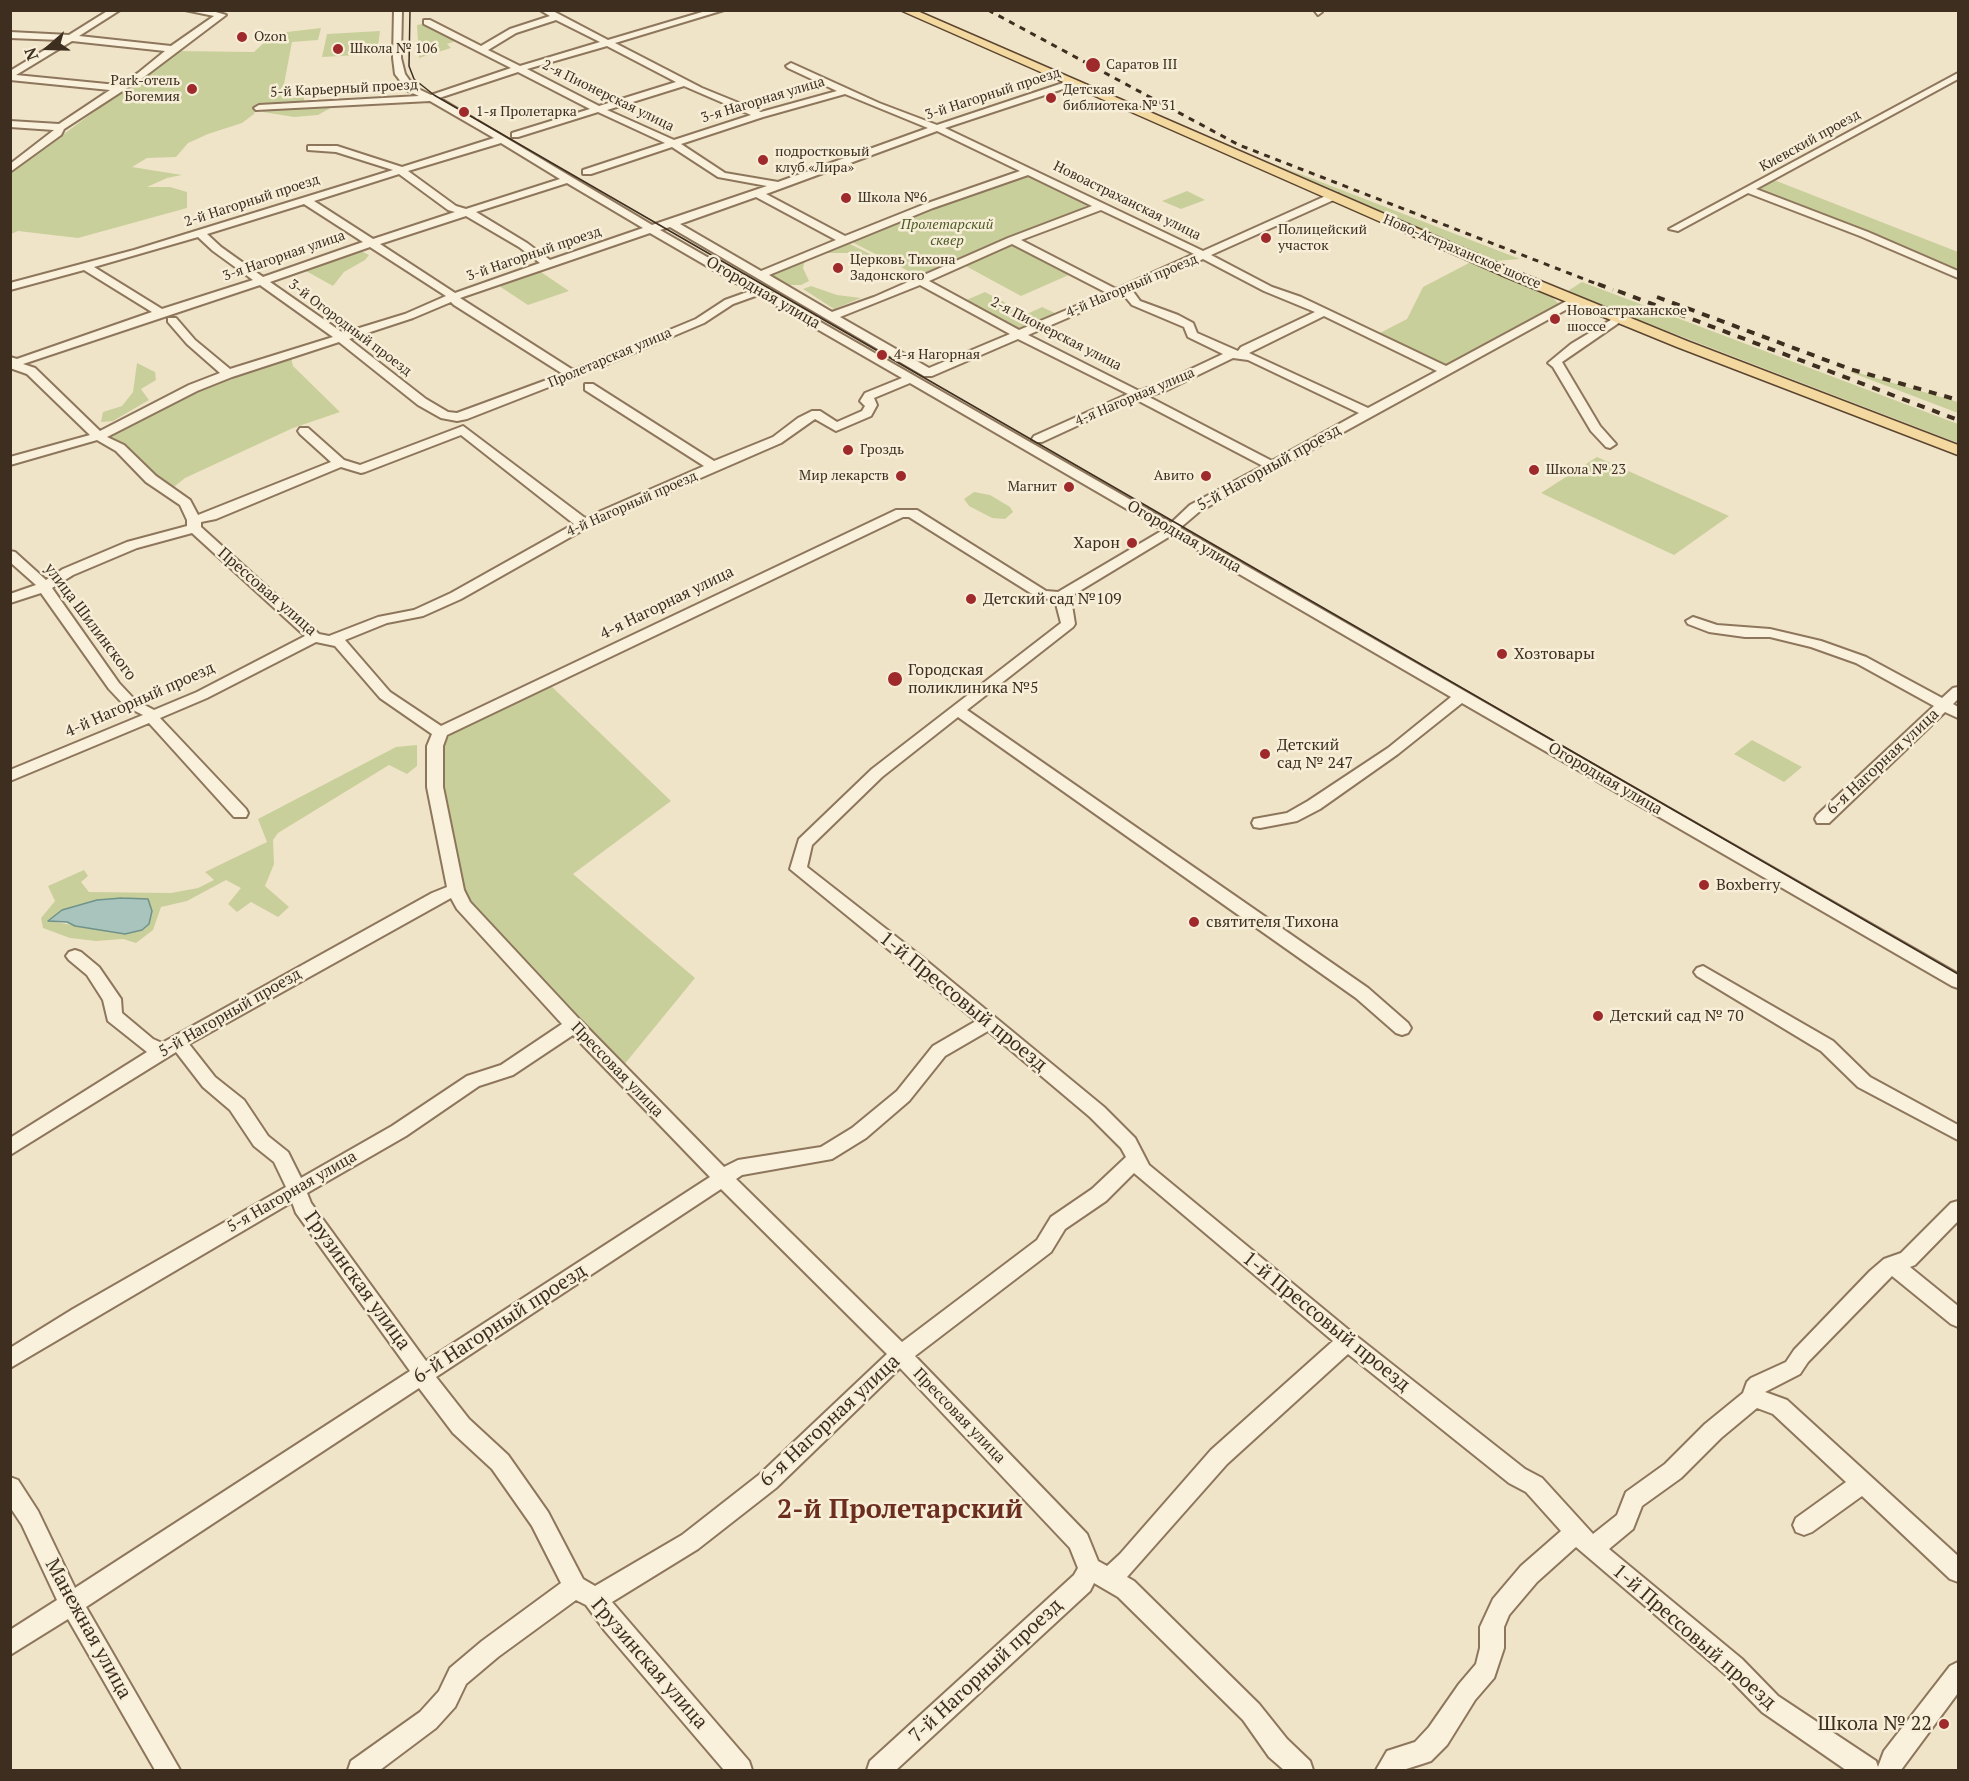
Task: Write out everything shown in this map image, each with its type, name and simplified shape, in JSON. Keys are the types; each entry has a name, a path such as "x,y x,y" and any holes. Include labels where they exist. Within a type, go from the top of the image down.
{"main road":[{"name":"Ново-Астраханское шоссе","path":"904,10 1619,318 1959,450"}],"street":[{"path":"10,76 116,10"},
{"path":"10,124 60,126 71,122 118,88 141,75 173,49 222,15 189,10"},
{"path":"398,10 397,58 400,74 411,89 400,98"},
{"path":"544,10 686,82 748,112 760,115"},
{"path":"430,98 518,69 720,10"},
{"path":"481,50 513,31 556,17"},
{"name":"2-я Пионерская улица","path":"427,22 673,145 722,175 779,185"},
{"path":"10,35 71,38 173,49"},
{"name":"Новоастраханская улица","path":"791,66 937,128 1203,255 1268,289 1297,299 1446,371"},
{"path":"10,76 118,88"},
{"name":"Киевский проезд","path":"1674,229 1959,76"},
{"path":"515,135 686,82"},
{"name":"3-й Нагорный проезд","path":"10,461 99,436 193,388 228,374 409,316 548,264 1072,83"},
{"name":"Огородная улица","path":"411,89 440,102 651,229 1959,982"},
{"name":"3-я Нагорная улица","path":"587,172 760,115 847,91"},
{"name":"5-й Карьерный проезд","path":"259,108 430,98"},
{"path":"10,169 58,133 60,126"},
{"name":"2-й Нагорный проезд","path":"10,287 200,233 502,139"},
{"path":"311,148 337,149 401,170 403,174 452,208 472,214 523,245 548,264"},
{"path":"760,275 959,194 1029,171"},
{"name":"3-я Нагорная улица","path":"12,362 168,317 263,280 569,179"},
{"path":"1749,190 1864,234 1959,275"},
{"path":"757,193 844,240"},
{"name":"4-й Нагорный проезд","path":"832,316 928,373 1120,292 1334,196"},
{"path":"304,199 450,294 453,299 572,374"},
{"path":"671,223 832,316 1012,240 1101,206"},
{"name":"3-й Огородный проезд","path":"200,233 217,249 342,338 347,345 422,402 445,415 457,417"},
{"path":"1012,240 1120,292 1132,295 1136,303 1174,317 1188,325 1192,335 1237,354 1251,357 1368,413"},
{"path":"86,267 168,317 191,342 228,374"},
{"name":"2-я Пионерская улица","path":"920,280 1273,466"},
{"name":"Пролетарская улица","path":"457,417 572,374 700,321 729,302 760,291"},
{"name":"5-й Нагорный проезд","path":"1060,597 1172,530 1195,508 1576,300"},
{"name":"4-я Нагорная улица","path":"1038,439 1137,394 1161,388 1322,313"},
{"path":"1610,444 1595,428 1558,365 1554,363 1619,318"},
{"name":"Прессовая улица","path":"12,362 31,371 99,436 120,448 151,479 185,503 194,524 224,557 314,637 340,643 385,695 440,732 435,746 435,787 456,890 463,905 574,1025 723,1178 901,1355 1079,1541 1089,1568"},
{"name":"4-й Нагорный проезд","path":"332,640 383,620 418,614 456,596 585,524 713,466 777,440 801,421 816,414 837,427 867,413 871,405 866,400 869,396 913,378"},
{"path":"589,387 713,466"},
{"path":"304,431 340,463 361,469 463,430 585,524"},
{"path":"10,599 44,587 68,572 132,545 194,524 340,463"},
{"name":"4-я Нагорная улица","path":"440,732 890,517 912,513 1042,594 1060,597"},
{"name":"улица Шилинского","path":"10,555 44,587 114,686 130,703 147,710 162,730 240,813"},
{"path":"1060,597 1065,605 1068,624 957,710 1362,993 1402,1028"},
{"path":"1693,621 1714,629 1770,633 1816,644 1861,660 1959,713"},
{"name":"4-й Нагорный проезд","path":"10,776 202,695 314,637"},
{"name":"6-я Нагорная улица","path":"1823,819 1959,691"},
{"path":"1260,822 1291,817 1314,805 1392,751 1461,696"},
{"name":"1-й Прессовый проезд","path":"957,710 877,773 813,835 805,843 798,869 1097,1112 1128,1143 1142,1170 1348,1341 1517,1476 1534,1485 1584,1541 1734,1667 1770,1704 1867,1770"},
{"name":"5-й Нагорный проезд","path":"10,1148 93,1093 170,1047 438,897 456,890"},
{"name":"Грузинская улица","path":"75,956 93,971 112,999 114,1016 147,1044 170,1047 237,1105 261,1141 281,1157 291,1173 303,1207 429,1385 461,1426 500,1462 540,1519 584,1592 740,1770"},
{"path":"1703,972 1827,1046 1864,1082 1959,1133"},
{"name":"6-й Нагорный проезд","path":"10,1644 738,1168 825,1154 859,1134 903,1096 939,1051 988,1022"},
{"name":"5-я Нагорная улица","path":"10,1359 80,1315 399,1131 473,1081 507,1070 574,1025"},
{"name":"6-я Нагорная улица","path":"360,1770 428,1720 447,1699 458,1676 490,1649 584,1592 609,1592 690,1542 768,1481 901,1355 1044,1246 1058,1224 1099,1195 1136,1160"},
{"path":"1754,1397 1754,1389 1758,1385 1793,1368 1800,1356 1891,1265 1908,1259 1959,1209"},
{"path":"1891,1265 1909,1276 1959,1318"},
{"path":"1110,1578 1128,1562 1219,1457 1277,1408 1348,1341"},
{"path":"1754,1397 1780,1407 1959,1571"},
{"path":"1388,1770 1396,1760 1422,1752 1438,1736 1467,1692 1486,1670 1492,1648 1492,1627 1501,1607 1529,1575 1584,1541 1625,1522 1634,1499 1673,1471 1713,1431 1754,1397"},
{"path":"1804,1525 1864,1482"},
{"name":"Манежная улица","path":"10,1487 30,1518 59,1582 168,1770"},
{"path":"1089,1568 1126,1589 1251,1712 1278,1748 1301,1770"},
{"name":"7-й Нагорный проезд","path":"879,1770 1082,1583 1089,1568"},
{"path":"1889,1770 1893,1760 1959,1674"}],"green space":[{"path":"427,23 459,40 447,44 451,48 419,58 417,25"},
{"path":"321,28 318,40 292,42 282,95 304,94 304,101 326,100 336,105 318,115 294,117 263,112 266,105 257,103 254,114 242,123 188,143 176,157 147,158 132,167 182,175 167,178 147,187 170,187 187,192 187,208 78,238 18,231 11,234 11,173 177,51 254,52 267,40 287,32"},
{"path":"380,31 377,54 322,57 327,34"},
{"path":"1277,165 1520,259 1494,261"},
{"name":"Пролетарский сквер","path":"1023,175 1031,176 1087,204 1082,210 918,276 850,241 962,195"},
{"path":"1774,180 1958,252 1958,273 1756,190"},
{"path":"1187,191 1205,200 1181,209 1162,201"},
{"path":"848,243 878,258 862,258 849,253 820,253"},
{"path":"1013,245 1071,274 1021,296 962,264"},
{"path":"361,251 369,255 365,260 344,272 333,286 306,271"},
{"path":"805,260 803,268 809,281 801,285 788,285 770,275"},
{"path":"1471,262 1552,297 1559,304 1554,309 1448,366 1378,334 1407,319 1423,287"},
{"path":"538,270 569,291 528,305 496,284"},
{"path":"1582,282 1958,424 1958,443 1566,292"},
{"path":"811,286 837,295 861,298 834,309 803,289"},
{"path":"985,292 1027,314 1042,307 1057,314 1015,330 964,301"},
{"path":"291,357 293,366 340,412 293,428 185,478 170,490 105,437 195,389"},
{"path":"137,363 155,372 156,380 141,389 149,400 113,421 101,422 103,412 122,406 133,392"},
{"path":"1850,372 1958,402 1958,413"},
{"path":"1597,457 1729,516 1674,555 1541,493"},
{"path":"974,492 990,495 1010,507 1013,512 1005,519 992,518 969,506 964,499"},
{"path":"549,684 671,801 573,874 695,978 623,1066 473,904 463,885 440,785 443,746 450,734 460,725"},
{"path":"1752,740 1802,767 1784,782 1734,754"},
{"path":"417,745 417,766 407,774 389,765 278,833 273,840 274,864 265,886 289,907 278,917 251,902 237,912 228,904 241,888 226,880 187,901 161,907 153,930 136,943 123,939 96,941 70,938 43,928 41,918 55,901 48,886 84,870 88,876 81,882 89,892 171,893 198,888 214,880 205,872 267,842 258,819 396,747","holes":["148,899 152,911 149,924 142,930 125,934 49,921 97,900"]}],"water":[{"path":"148,899 152,911 149,924 142,930 125,934 75,926 67,922 48,921 62,910 97,900"}],"tram line":[{"path":"410,10 409,66 414,79 434,95 1958,974"}],"railway":[{"path":"988,10 1239,145 1602,286"},
{"path":"1598,284 1613,290"},
{"path":"1618,291 1958,420"},
{"path":"1657,297 1850,369 1958,400"}],"place":[{"name":"Ozon","path":"242,37"},
{"name":"Школа № 106","path":"338,49"},
{"name":"Саратов III","path":"1093,65"},
{"name":"Park-отель Богемия","path":"192,89"},
{"name":"Детская библиотека № 31","path":"1051,98"},
{"name":"1-я Пролетарка","path":"464,112"},
{"name":"подростковый клуб «Лира»","path":"763,160"},
{"name":"Школа №6","path":"846,198"},
{"name":"Полицейский участок","path":"1266,238"},
{"name":"Церковь Тихона Задонского","path":"838,268"},
{"name":"Новоастраханское шоссе","path":"1555,319"},
{"name":"4-я Нагорная","path":"882,355"},
{"name":"Гроздь","path":"848,450"},
{"name":"Школа № 23","path":"1534,470"},
{"name":"Мир лекарств","path":"901,476"},
{"name":"Авито","path":"1206,476"},
{"name":"Магнит","path":"1069,487"},
{"name":"Харон","path":"1132,543"},
{"name":"Детский сад №109","path":"971,599"},
{"name":"Хозтовары","path":"1502,654"},
{"name":"Городская поликлиника №5","path":"895,679"},
{"name":"Детский сад № 247","path":"1265,754"},
{"name":"Boxberry","path":"1704,885"},
{"name":"святителя Тихона","path":"1194,922"},
{"name":"Детский сад № 70","path":"1598,1016"},
{"name":"Школа № 22","path":"1944,1724"}],"district":[{"name":"2-й Пролетарский","path":"900,1510"}]}
